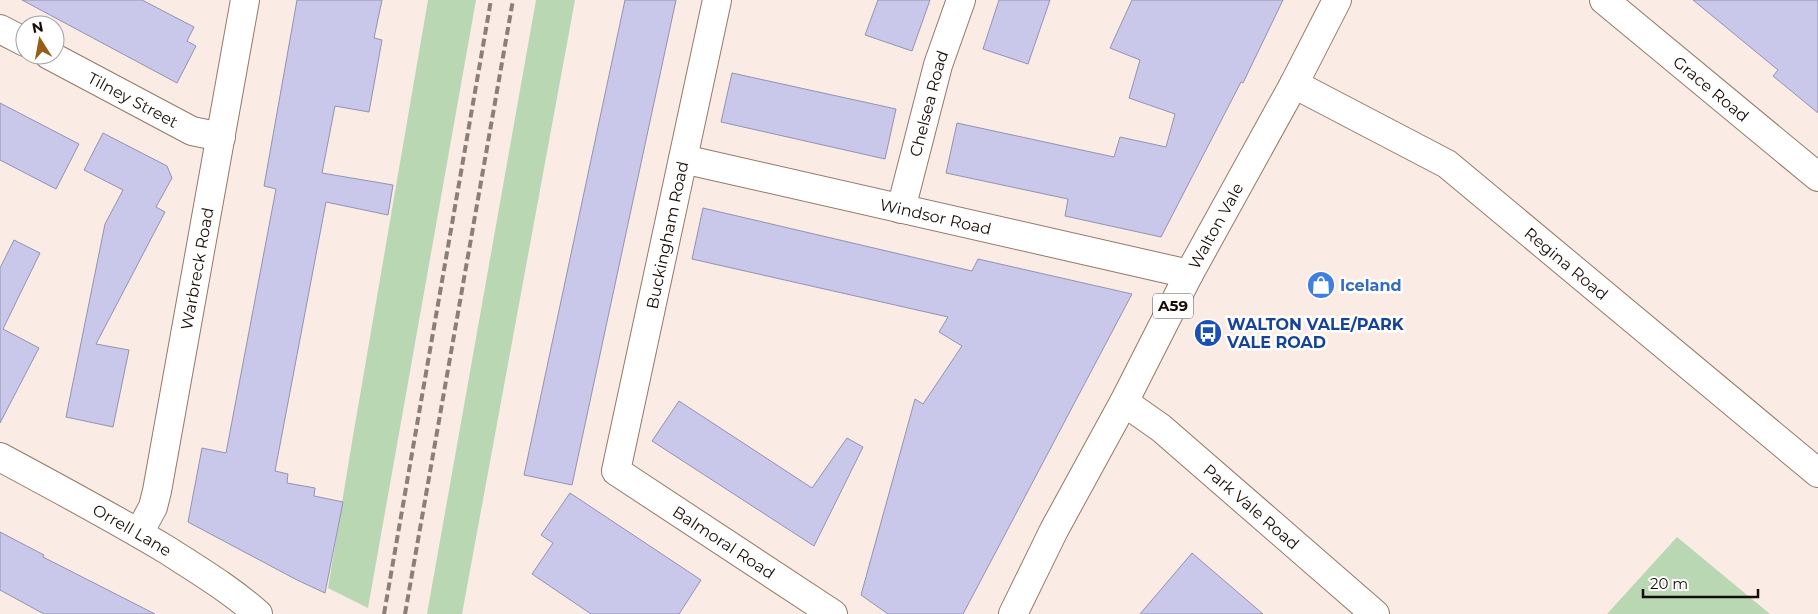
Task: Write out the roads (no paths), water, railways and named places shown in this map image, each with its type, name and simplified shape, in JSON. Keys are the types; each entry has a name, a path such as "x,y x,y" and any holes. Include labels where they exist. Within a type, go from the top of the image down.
{"main road":[{"name":"Warbreck Road","path":"139,534 153,508 157,491 245,0"},
{"name":"Buckingham Road","path":"616,471 716,0"},
{"name":"Chelsea Road","path":"901,210 938,65 961,0"},
{"name":"Walton Vale","path":"1013,614 1054,530 1124,402 1189,274 1294,84 1337,0"},
{"name":"Grace Road","path":"1604,0 1818,177"},
{"path":"0,29 15,37"},
{"name":"Tilney Street","path":"65,64 192,131 220,137"},
{"name":"Regina Road","path":"1294,84 1447,164 1818,473"},
{"name":"Windsor Road","path":"683,159 1189,274"},
{"name":"Park Vale Road","path":"1124,402 1161,428 1375,614"},
{"name":"Orrell Lane","path":"0,457 196,568 244,601 258,614"},
{"name":"Balmoral Road","path":"616,471 833,614"}],"railway":[{"path":"384,614 491,0"},
{"path":"405,614 513,0"}],"place":[{"name":"Iceland","path":"1321,285"},
{"name":"WALTON VALE/PARK VALE ROAD","path":"1208,333"}]}
